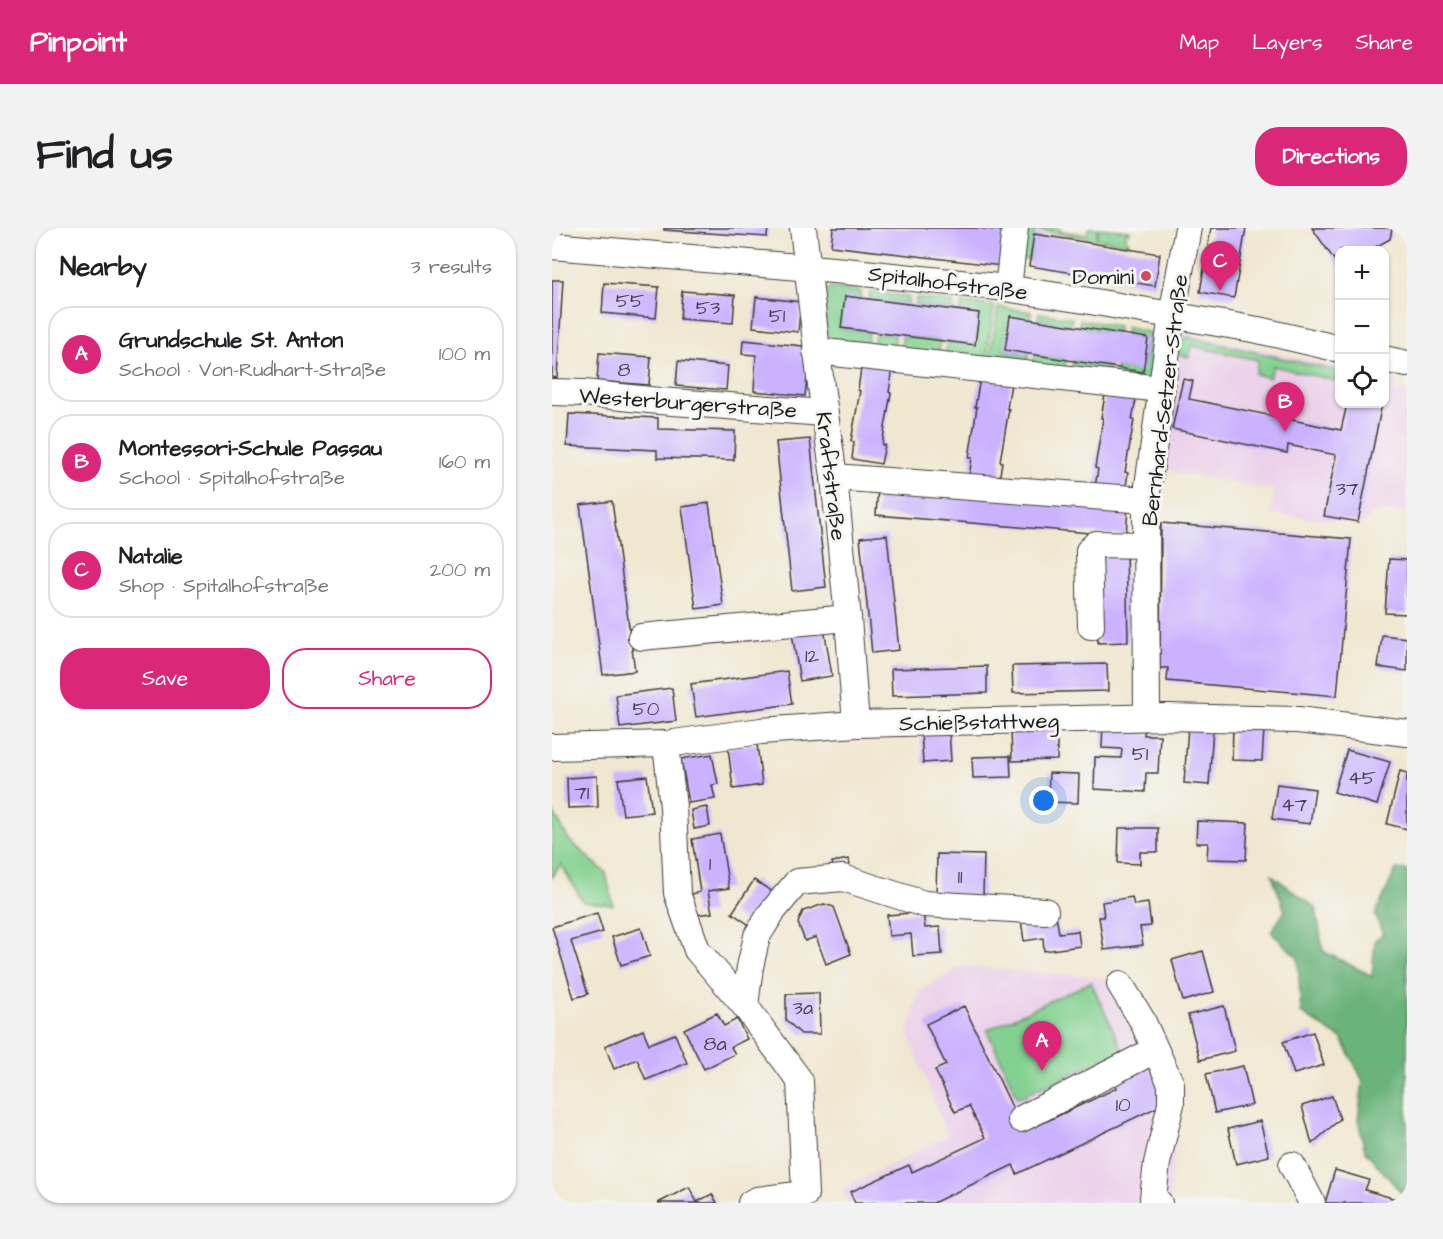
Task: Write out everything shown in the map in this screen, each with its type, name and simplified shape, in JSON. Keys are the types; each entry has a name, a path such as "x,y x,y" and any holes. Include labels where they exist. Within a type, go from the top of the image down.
{"street":[{"name":"Kraftstraße","path":"803,228 816,351 834,477 856,724"},
{"path":"1008,288 1015,228"},
{"name":"Bernhard-Setzer-Straße","path":"1147,717 1146,500 1172,315 1188,228"},
{"name":"Spitalhofstraße","path":"552,246 806,267 1008,288 1257,330 1335,348"},
{"path":"816,351 1161,389"},
{"path":"1389,360 1407,364"},
{"name":"Westerburgerstraße","path":"552,392 824,413"},
{"path":"834,477 1146,500"},
{"path":"1091,626 1089,551 1096,544 1146,544"},
{"path":"641,637 848,618"},
{"name":"Schießstattweg","path":"552,747 666,744 761,731 856,724 1147,717 1298,720 1407,733"},
{"path":"666,744 673,807 677,893 697,950 745,1006 800,1081 805,1194 757,1200 751,1203"},
{"path":"745,1006 757,936 772,912 797,882 832,866"},
{"path":"797,882 843,878 924,904 1045,911"},
{"path":"1120,984 1142,1020 1171,1084 1172,1104 1157,1163 1156,1200"},
{"path":"1021,1119 1155,1050"},
{"path":"1292,1165 1312,1203"}],"shaded area":[{"path":"1187,333 1335,366 1335,408 1389,408 1389,378 1399,380 1397,390 1407,392 1407,513 1378,511 1363,524 1270,514 1275,490 1173,472 1159,460 1178,337"},
{"path":"962,966 1114,979 1179,1108 1169,1203 848,1203 842,1189 948,1136 908,1034 918,992"}],"green space":[{"path":"1025,228 1059,228 1059,231 1087,235 1088,228 1097,228 1097,238 1099,228 1130,231 1126,234 1129,244 1035,230 1030,260 1021,259"},
{"path":"830,288 861,291 860,298 841,328 869,332 867,347 829,342 823,295 825,290"},
{"path":"870,292 909,297 908,304 869,299"},
{"path":"916,298 953,302 953,310 916,305"},
{"path":"962,303 994,306 986,363 945,358 947,342 975,345 979,314 961,311"},
{"path":"998,307 1031,312 1030,319 1005,350 1029,354 1027,369 989,364"},
{"path":"1039,313 1072,318 1071,326 1038,320"},
{"path":"1080,320 1118,326 1117,333 1079,327"},
{"path":"1126,327 1157,334 1153,383 1115,379 1116,368 1143,371 1148,338 1125,334"},
{"path":"875,333 895,335 894,351 873,348"},
{"path":"902,336 940,341 939,357 901,352"},
{"path":"1185,338 1335,370 1335,381 1273,366 1269,378 1255,374 1258,360 1192,346 1189,357 1178,354 1179,346"},
{"path":"1035,355 1066,360 1065,373 1033,369"},
{"path":"1073,361 1109,366 1108,378 1071,374"},
{"path":"552,810 569,840 606,873 613,905 583,902 561,864 552,878"},
{"path":"1396,869 1407,870 1407,1199 1365,1151 1358,1120 1363,1081 1342,1039 1301,1013 1298,958 1271,932 1285,911 1272,875 1316,908 1323,951 1372,976 1375,940 1383,934 1375,915"},
{"path":"1091,982 1123,1051 1018,1098 987,1030"}],"building":[{"path":"664,228 768,228 767,237 664,230"},
{"path":"833,228 978,228 1006,231 1002,266 831,246"},
{"path":"1211,228 1246,228 1234,298 1200,292"},
{"path":"1312,228 1392,228 1390,239 1377,246 1335,246 1335,261"},
{"path":"1034,234 1160,254 1155,286 1029,266"},
{"path":"552,280 563,280 557,378 552,377"},
{"path":"604,283 659,287 656,318 602,313"},
{"path":"682,291 735,295 733,323 680,319"},
{"path":"845,296 979,313 975,345 841,328"},
{"path":"756,297 801,302 798,332 753,327"},
{"path":"1010,316 1148,338 1143,372 1005,350"},
{"path":"743,340 803,346 808,367 805,396 754,391 756,355 742,354"},
{"path":"599,353 651,357 649,385 597,381"},
{"path":"678,361 728,366 726,390 676,386"},
{"path":"862,361 893,367 881,464 852,459 854,442 851,441 860,391 858,390"},
{"path":"980,378 1011,383 999,481 969,476 972,458 969,458"},
{"path":"1183,379 1193,381 1189,399 1341,430 1346,408 1381,408 1358,522 1324,516 1336,455 1288,445 1287,453 1172,429"},
{"path":"1106,389 1137,394 1125,472 1128,473 1125,492 1095,487 1098,469 1095,468"},
{"path":"569,414 658,418 658,429 735,431 734,460 657,458 657,450 567,446"},
{"path":"810,439 826,587 792,591 776,442"},
{"path":"878,487 1128,506 1126,536 876,515"},
{"path":"612,501 635,671 603,675 580,505"},
{"path":"709,503 723,605 696,609 682,507"},
{"path":"1161,523 1351,539 1337,696 1167,681 1168,668 1160,668"},
{"path":"887,535 899,650 872,653 860,538"},
{"path":"1126,549 1128,642 1098,643 1095,550"},
{"path":"1389,559 1407,560 1407,614 1385,613"},
{"path":"824,628 832,676 800,681 792,633"},
{"path":"1382,635 1407,638 1407,671 1378,667"},
{"path":"1107,664 1108,691 1013,693 1012,666"},
{"path":"987,666 987,693 892,696 891,669"},
{"path":"787,671 792,704 696,717 691,684"},
{"path":"672,688 676,721 620,728 616,695"},
{"path":"1103,722 1145,724 1144,735 1160,735 1158,773 1146,773 1145,792 1094,789 1095,757 1121,758 1122,749 1102,748"},
{"path":"1188,726 1213,728 1209,785 1184,783"},
{"path":"1011,727 1057,727 1057,760 1012,761"},
{"path":"1233,727 1264,729 1262,761 1232,760"},
{"path":"949,730 951,761 923,763 921,732"},
{"path":"757,744 762,785 733,789 728,747"},
{"path":"1347,750 1390,762 1377,805 1334,792"},
{"path":"712,754 718,784 712,785 715,799 689,803 681,759"},
{"path":"1010,756 1011,777 973,778 972,757"},
{"path":"1400,771 1407,773 1407,829 1387,824"},
{"path":"1049,773 1079,774 1078,803 1048,802"},
{"path":"597,776 598,807 568,808 567,778"},
{"path":"647,776 652,812 623,815 618,779"},
{"path":"1277,784 1315,789 1310,824 1272,819"},
{"path":"707,807 710,826 694,829 691,810"},
{"path":"1197,821 1248,823 1246,860 1207,859 1208,843 1196,843"},
{"path":"1119,828 1158,828 1158,852 1140,852 1140,864 1118,863"},
{"path":"720,834 729,888 708,891 712,913 695,915 692,894 700,892 692,839"},
{"path":"937,854 984,855 983,897 936,896"},
{"path":"849,859 850,868 834,871 832,862"},
{"path":"754,880 773,892 751,926 732,913"},
{"path":"1132,897 1134,905 1148,903 1151,926 1140,927 1143,945 1104,950 1099,917 1104,917 1102,902"},
{"path":"824,904 834,907 851,954 826,964 816,937 805,941 798,923 803,911"},
{"path":"923,912 925,928 940,927 942,954 913,956 911,934 889,936 887,915"},
{"path":"597,913 603,932 571,941 588,994 574,998 552,927"},
{"path":"1056,915 1059,933 1078,931 1080,946 1044,951 1043,938 1024,941 1021,920"},
{"path":"641,928 650,956 621,965 612,937"},
{"path":"1203,951 1214,992 1183,1001 1172,960"},
{"path":"819,993 820,1034 801,1034 786,1020 786,994"},
{"path":"964,1006 1024,1132 1117,1088 1113,1079 1147,1063 1166,1103 1017,1174 1013,1165 933,1203 855,1203 850,1192 909,1165 912,1172 985,1138 969,1106 955,1112 935,1070 946,1065 926,1024"},
{"path":"1224,1006 1235,1051 1200,1060 1188,1015"},
{"path":"717,1013 724,1026 737,1019 747,1039 731,1047 735,1054 704,1069 684,1029"},
{"path":"643,1030 649,1044 675,1034 687,1063 646,1080 637,1059 614,1069 605,1046"},
{"path":"1313,1032 1324,1065 1294,1074 1283,1042"},
{"path":"1243,1066 1252,1105 1215,1113 1206,1074"},
{"path":"1332,1096 1340,1119 1312,1144 1302,1106"},
{"path":"1260,1121 1269,1156 1236,1164 1228,1129"},
{"path":"1335,1170 1369,1180 1365,1190 1396,1199 1395,1203 1325,1203"},
{"path":"689,1187 697,1202 712,1194 717,1203 658,1203"}],"place":[{"name":"Domini","path":"1146,276"},
{"name":"Natalie","path":"1220,291"},
{"name":"Montessori-Schule Passau","path":"1285,432"},
{"name":"Grundschule St. Anton","path":"1042,1071"}]}
